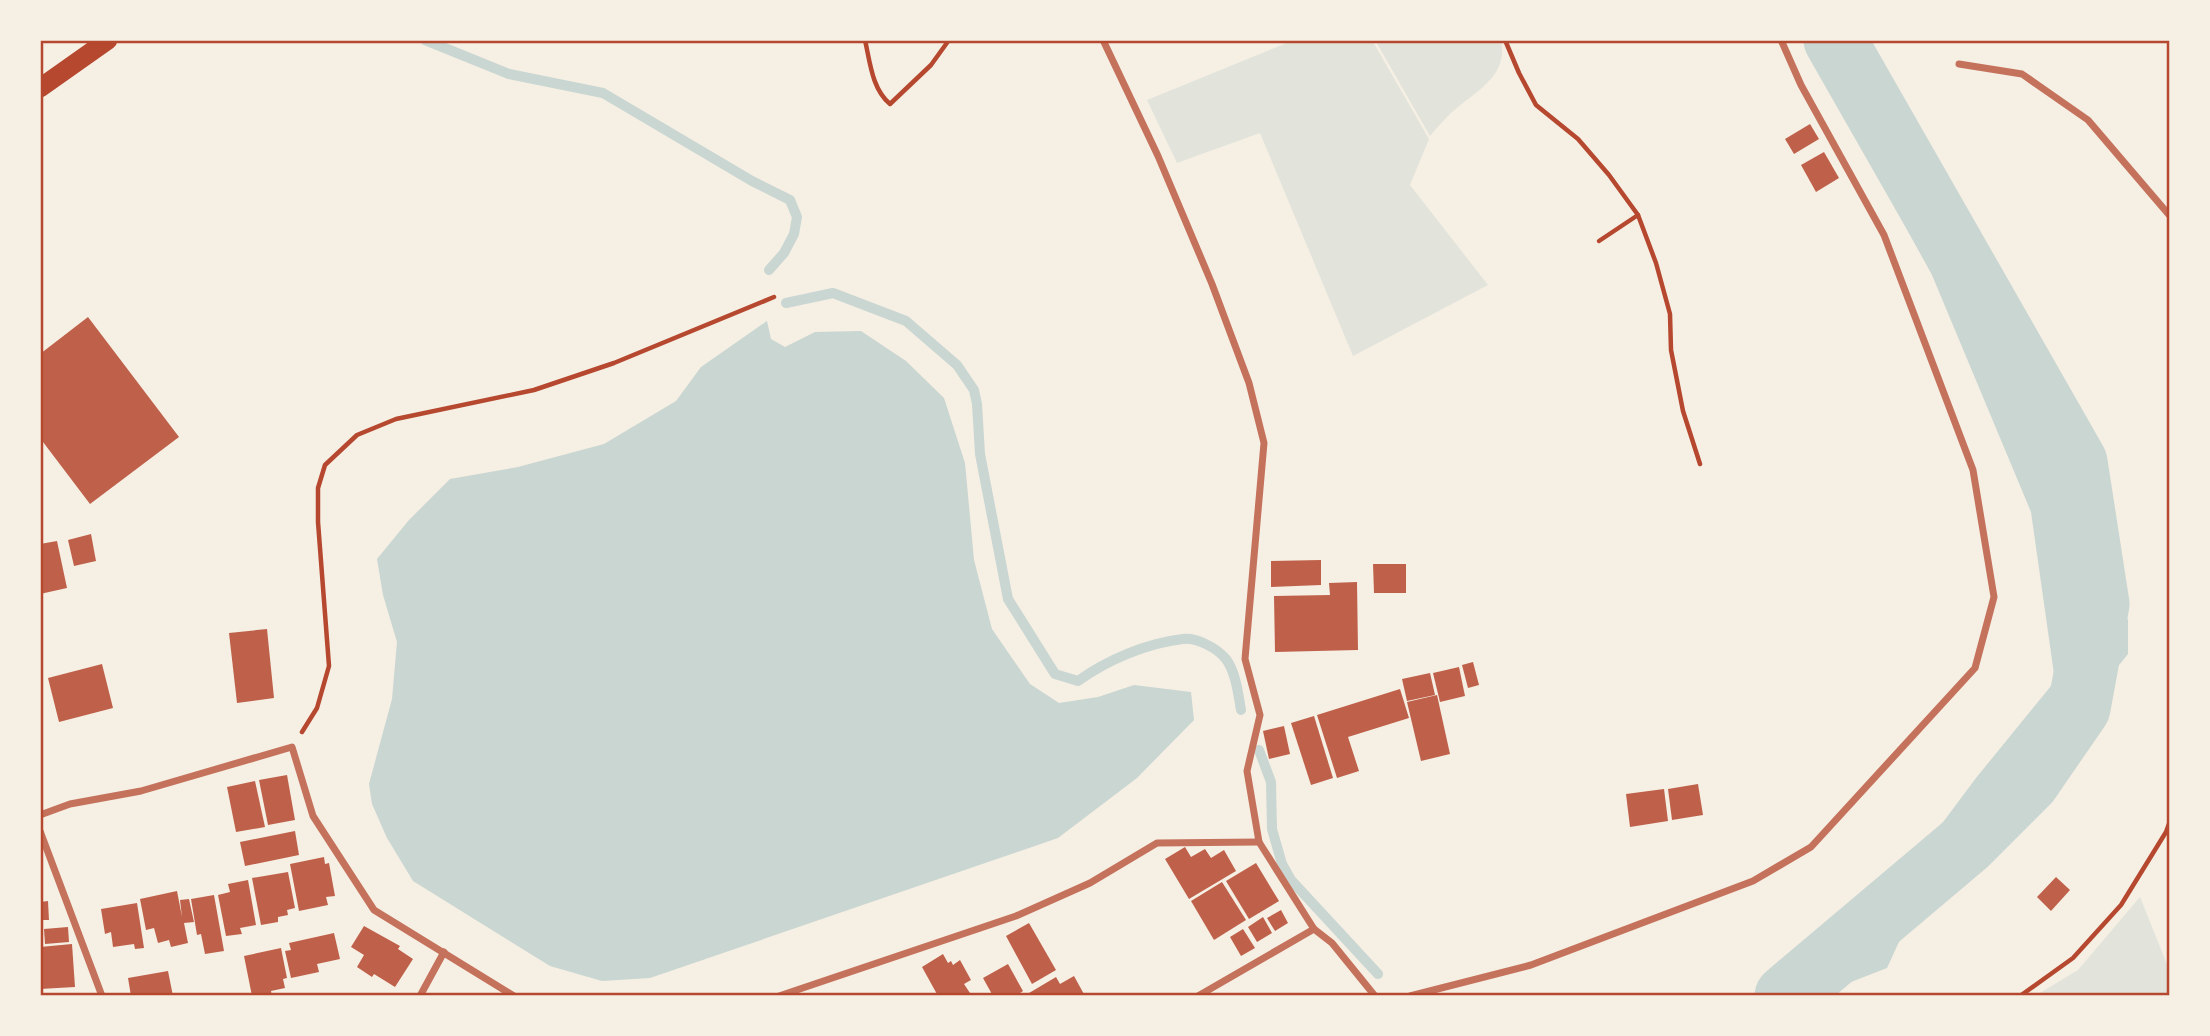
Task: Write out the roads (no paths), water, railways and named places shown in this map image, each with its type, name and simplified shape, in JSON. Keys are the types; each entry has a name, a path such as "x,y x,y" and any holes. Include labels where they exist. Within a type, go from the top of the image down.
{"highway":[{"path":"40,88 108,40"}],"street":[{"path":"1103,40 1158,156 1212,284 1249,383 1264,443 1245,659 1260,715 1247,771 1259,842 1314,929 1332,943 1375,996"},
{"path":"1410,996 1531,965 1753,881 1811,847 1975,668 1994,597 1973,470 1884,235 1801,85 1781,40"},
{"path":"1959,64 2022,74 2088,120 2170,216"},
{"path":"40,815 71,804 141,791 292,747 313,816 374,910 513,996"},
{"path":"40,831 102,996"},
{"path":"779,996 1016,916 1090,883 1157,843 1259,842"},
{"path":"1198,996 1314,929"},
{"path":"420,996 444,952"}],"waterway":[{"path":"425,40 509,74 603,93 752,181 790,200 797,217 794,234 784,253 769,270"},
{"path":"1786,996 1966,844 2028,782 2079,708 2098,604 2076,462 1835,40"},
{"path":"786,303 833,293 906,321 957,365 974,390 980,454 1008,599 1055,674 1078,681 1102,666 1142,649 1169,641 1194,640 1212,647 1226,659 1238,690 1241,710"},
{"path":"1259,750 1271,782 1272,829 1282,864 1291,880 1378,974"}]}
